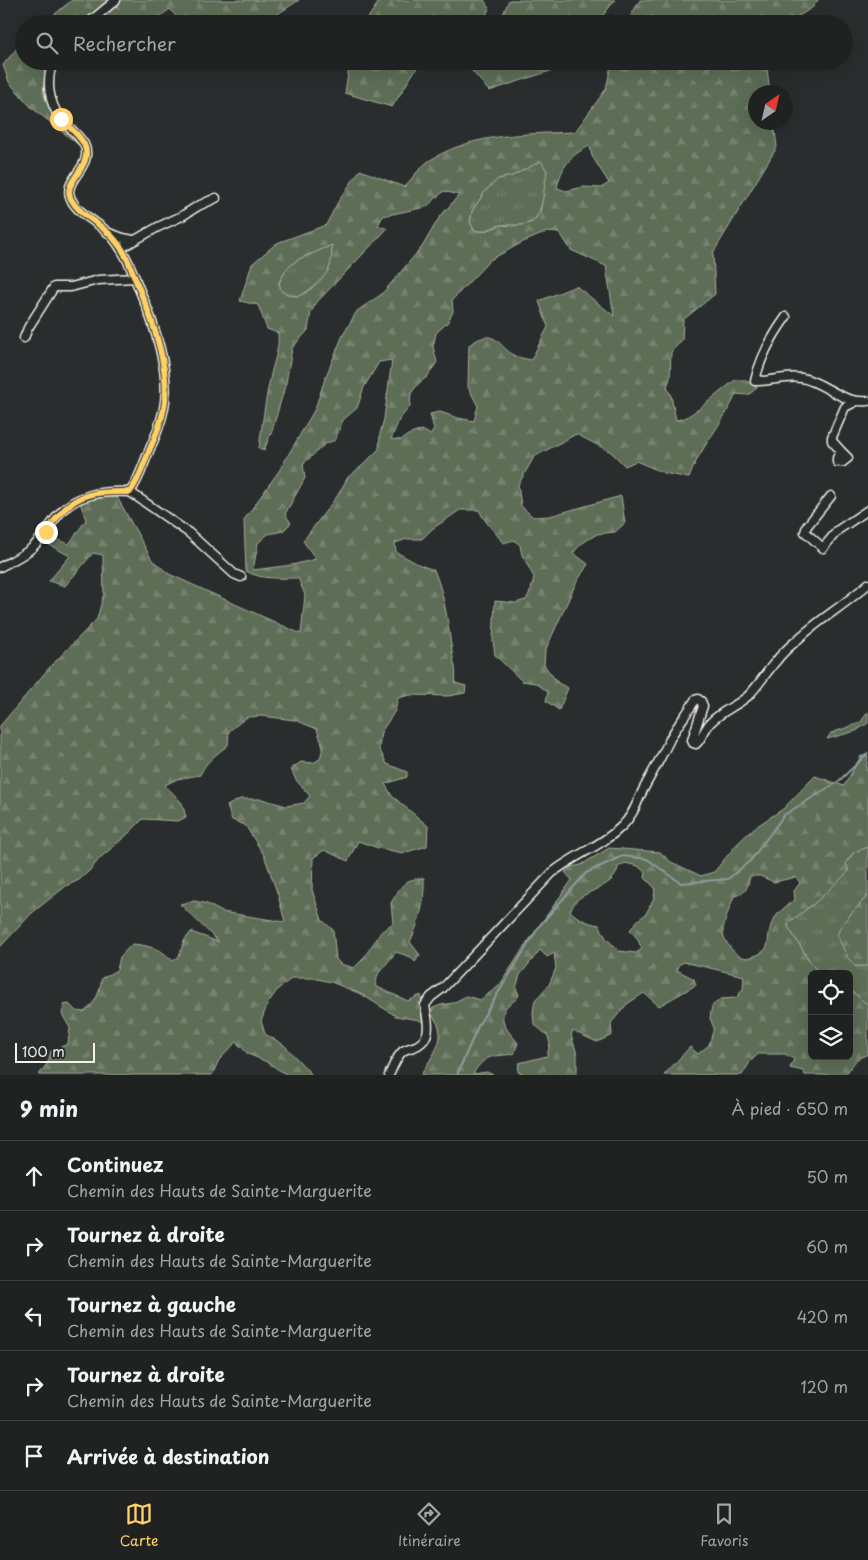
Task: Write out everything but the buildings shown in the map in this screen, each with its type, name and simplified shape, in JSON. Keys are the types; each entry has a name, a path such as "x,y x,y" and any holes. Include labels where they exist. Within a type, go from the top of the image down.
{"street":[{"path":"98,15 116,0"},
{"path":"50,70 49,94 61,119 82,141 86,151 85,162 70,187 69,197 78,209 109,233 126,256 155,328 162,355 166,396 164,409 155,438 137,482 130,492"},
{"path":"121,248 158,226 216,198"},
{"path":"109,233 133,240"},
{"path":"24,338 28,328 57,286 71,288 89,281 135,278"},
{"path":"786,317 776,330 760,363 755,381 792,377 802,378 855,402"},
{"path":"841,451 832,441 832,437 845,407 855,402 868,401"},
{"path":"0,567 18,558 33,546 59,514 75,499 86,495 130,492 189,533 234,574 241,577"},
{"path":"831,496 807,526 805,532 823,548 838,530 868,510"},
{"path":"389,1075 399,1056 407,1049 418,1045 425,1036 428,1024 425,1005 431,997 443,988 552,873 572,858 594,848 616,832 629,818 671,737 695,700 702,701 692,740 696,744 709,724 749,694 776,660 798,639 857,595 868,584"}],"green space":[{"path":"72,0 299,0 276,15 175,15 170,9 162,15 54,15"},
{"path":"380,0 484,0 489,8 486,15 370,15"},
{"path":"509,0 615,0 603,15 503,15"},
{"path":"640,0 818,0 813,7 800,15 631,15"},
{"path":"15,51 15,70 45,70 43,94 56,120 79,145 31,107 9,82 3,65"},
{"path":"349,70 415,70 392,107 345,93"},
{"path":"471,70 553,70 489,91"},
{"path":"610,70 767,70 769,85 748,85 748,130 775,130 777,147 713,253 715,294 683,320 682,340 671,352 670,378 667,387 676,420 685,418 699,409 735,380 745,380 757,388 748,395 736,394 725,416 699,456 689,478 664,473 636,461 625,466 611,452 576,434 534,457 518,485 521,506 533,517 550,516 621,496 625,523 615,532 597,534 581,544 573,553 588,564 576,583 545,651 544,665 558,683 568,688 559,710 546,701 548,692 536,683 522,681 495,655 493,640 495,601 515,603 526,600 534,577 522,555 520,545 514,540 503,543 479,510 460,510 432,529 422,539 407,539 395,543 396,552 434,570 446,610 455,670 455,683 466,686 465,693 448,696 410,695 398,698 395,711 381,732 379,749 387,764 407,772 407,777 385,784 392,796 428,826 427,846 403,853 378,848 358,841 348,861 324,850 313,858 312,890 322,920 333,930 336,959 340,964 354,968 363,959 381,932 393,923 391,903 403,884 411,880 424,878 424,895 421,911 410,942 420,955 415,962 411,957 396,952 378,974 375,986 408,1001 421,995 424,1023 419,1020 396,1016 361,994 331,982 313,978 292,978 278,989 268,1003 261,1021 265,1034 284,1045 312,1075 287,1075 267,1062 248,1054 236,1042 219,1060 212,1075 39,1075 48,1062 51,1051 68,1044 70,1028 62,1014 64,1005 69,1004 76,1011 84,1012 92,1005 97,997 102,978 117,970 120,957 132,944 154,948 164,953 173,961 179,957 184,941 191,932 219,942 180,904 195,901 207,904 222,912 285,922 264,855 245,825 232,820 227,806 240,799 262,799 286,806 304,803 310,796 296,780 291,769 301,762 313,763 320,759 323,747 317,729 295,720 262,716 247,717 229,731 228,745 209,762 200,775 177,779 165,785 182,803 186,817 178,821 143,819 79,880 66,886 32,913 0,947 0,726 50,667 97,619 104,593 103,555 93,553 65,586 49,581 70,556 42,541 49,536 69,544 86,520 80,502 102,496 117,497 152,560 169,574 301,634 305,595 298,578 265,577 246,571 244,520 279,471 315,409 343,335 357,311 382,294 422,247 439,218 459,195 444,191 426,207 383,216 378,225 387,229 317,302 311,312 308,330 292,348 286,383 272,431 264,450 259,448 271,373 277,350 278,333 267,329 258,305 240,301 252,264 277,243 326,225 338,202 360,170 404,187 428,162 448,150 501,136 575,132 606,89","holes":["590,146 592,156 609,183 601,188 584,187 566,191 557,188 561,174 572,157","541,161 547,171 540,213 533,222 522,225 502,225 482,232 474,230 470,222 472,211 486,190 498,179 512,176","547,232 560,233 571,250 606,266 614,316 576,286 539,301 548,327 531,360 515,356 490,337 485,337 469,345 468,387 478,406 474,421 440,412 430,414 434,429 431,435 422,430 408,435 401,440 391,439 399,420 410,406 411,393 427,377 437,362 433,347 436,333 447,323 453,312 452,300 490,260 523,242","332,245 329,269 318,283 308,291 299,296 281,291 279,283 287,268 297,260","392,360 379,449 348,477 338,495 303,541 316,559 292,565 253,570 258,543 268,534 283,531 291,523 285,514 305,478 303,464 325,444 335,440 343,420 357,408 364,387 379,362"]},
{"path":"541,160 547,171 547,182 544,198 535,219 523,225 500,225 485,231 474,230 470,222 472,211 486,190 498,179 512,176"},
{"path":"332,245 332,259 328,272 318,283 299,296 292,296 281,291 279,283 287,268 297,260"},
{"path":"868,712 868,723 856,731 827,739 831,733 860,723"},
{"path":"861,756 868,756 866,770 868,771 868,847 854,852 846,862 849,871 816,902 788,923 788,927 817,970 808,970 808,1060 853,1060 853,992 868,1005 868,1054 857,1059 845,1075 805,1075 803,1071 790,1068 794,1059 785,1054 758,1054 750,1062 742,1075 664,1075 690,1047 698,1054 709,1045 714,1028 710,1018 712,1006 721,999 736,998 743,989 744,976 684,962 678,965 677,970 694,979 696,985 659,1006 644,993 627,1004 611,1023 612,1035 597,1042 573,1031 571,1035 577,1054 577,1073 575,1075 525,1075 518,1072 519,1063 547,1056 550,1044 548,1036 534,1024 533,1012 535,1000 549,985 556,968 554,953 547,957 540,950 520,975 516,988 519,995 504,1011 503,1021 505,1026 518,1043 514,1054 490,1057 482,1062 473,1074 487,1072 493,1075 421,1075 435,1052 440,1038 437,1022 431,1014 433,1008 453,1003 466,996 480,1000 499,986 572,880 565,872 571,867 581,865 609,848 660,852 671,862 701,876 714,872 738,843 754,828 783,809 815,776 844,786","holes":["625,863 638,866 646,873 645,878 655,888 654,898 646,914 630,930 637,938 642,949 636,953 619,951 606,938 599,925 583,920 570,911 582,896 601,887 612,879 618,867","750,876 760,876 774,882 796,877 800,883 794,891 795,900 773,920 764,951 744,958 736,954 730,947 725,940 723,930 734,896 742,894 746,890"]},
{"path":"868,847 868,895 857,908 855,966 868,966 868,1005 853,992 853,970 817,970 788,927 788,923 816,902 825,892 854,852"},
{"path":"868,895 868,966 855,966 848,958 837,935 842,924"}],"waterway":[{"path":"457,1075 479,1024 540,925 586,873 622,856 647,859 681,883 728,879 751,860 784,815 839,781 868,753"}],"route":[{"path":"46,532 59,514 75,499 86,495 130,492 137,482 155,438 166,396 162,355 155,328 126,256 109,233 78,209 69,197 70,187 85,162 86,151 82,141 61,119"}]}
